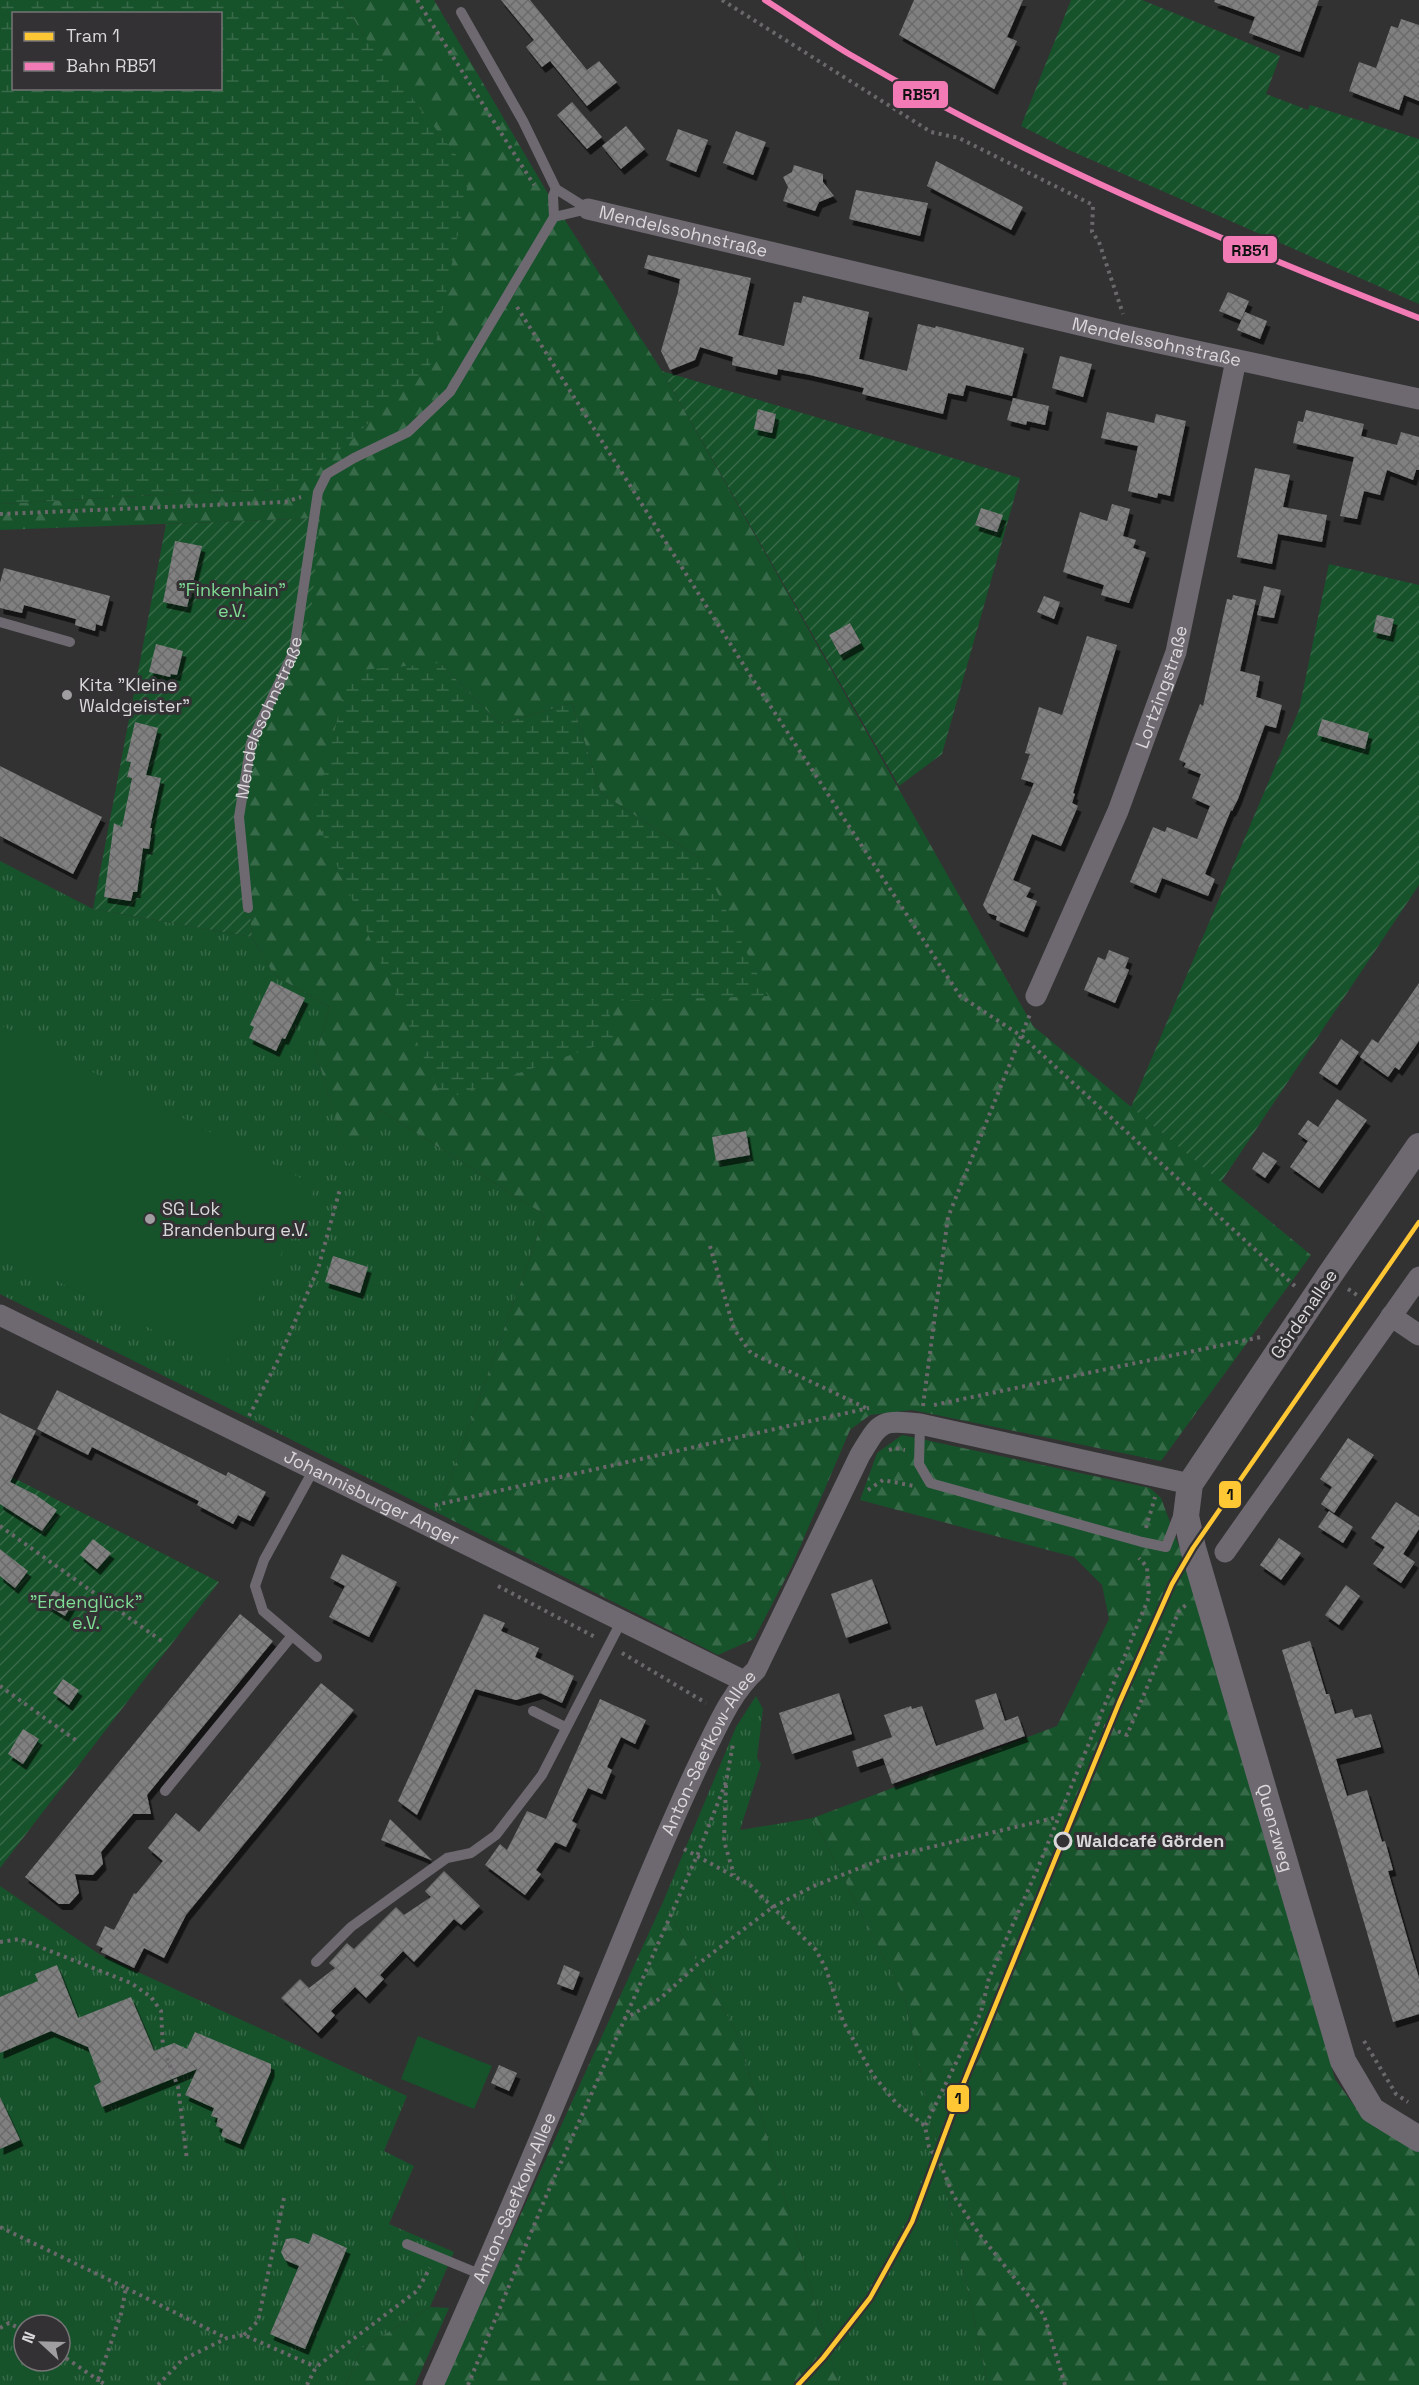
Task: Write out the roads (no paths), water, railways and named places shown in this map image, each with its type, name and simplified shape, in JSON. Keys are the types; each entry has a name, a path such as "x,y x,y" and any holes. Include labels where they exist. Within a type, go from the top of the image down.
{"street":[{"name":"Mendelssohnstraße","path":"588,209 1122,335 1419,399"},
{"name":"Lortzingstraße","path":"1036,996 1118,811 1176,652 1236,360"},
{"name":"Gördenallee","path":"1178,1481 1329,1276 1419,1146"},
{"path":"1225,1552 1419,1277"},
{"name":"Johannisburger Anger","path":"0,1315 744,1681"},
{"path":"1391,1316 1419,1335"},
{"name":"Anton-Saefkow-Allee","path":"433,2385 522,2184 664,1839 724,1713 744,1681 756,1670 860,1455 876,1430 890,1421 918,1413 1178,1481"},
{"name":"Quenzweg","path":"1178,1481 1193,1548 1343,2061 1372,2110 1419,2139"}],"lane":[{"path":"461,12 523,121 556,189 588,209"},
{"path":"554,217 553,196 556,189"},
{"name":"Mendelssohnstraße","path":"248,908 239,817 247,764 251,743 294,651 318,492 327,474 408,432 450,392 554,217 588,209"},
{"path":"0,622 70,642"},
{"path":"918,1413 919,1464 930,1483 1142,1542 1167,1547 1178,1481"},
{"path":"314,1469 264,1560 255,1586 263,1611 317,1658"},
{"path":"316,1962 351,1927 447,1858 471,1853 496,1835 542,1775 622,1620"},
{"path":"165,1791 291,1637"},
{"path":"533,1711 565,1727"},
{"path":"407,2244 482,2275"}],"tram line":[{"name":"1","path":"798,2385 823,2358 870,2298 912,2222 964,2082 1119,1703 1172,1584 1193,1548 1419,1222"}],"rail line":[{"name":"RB51","path":"765,0 849,54 917,93 1057,164 1273,260 1419,318"}],"place":[{"name":"Kita \"Kleine Waldgeister\"","path":"67,695"},
{"name":"SG Lok Brandenburg e.V.","path":"150,1219"},
{"name":"Waldcafé Görden","path":"1063,1841"}],"park label":[{"name":"\"Finkenhain\" e.V.","path":"232,600"},
{"name":"\"Erdenglück\" e.V.","path":"86,1612"}]}
